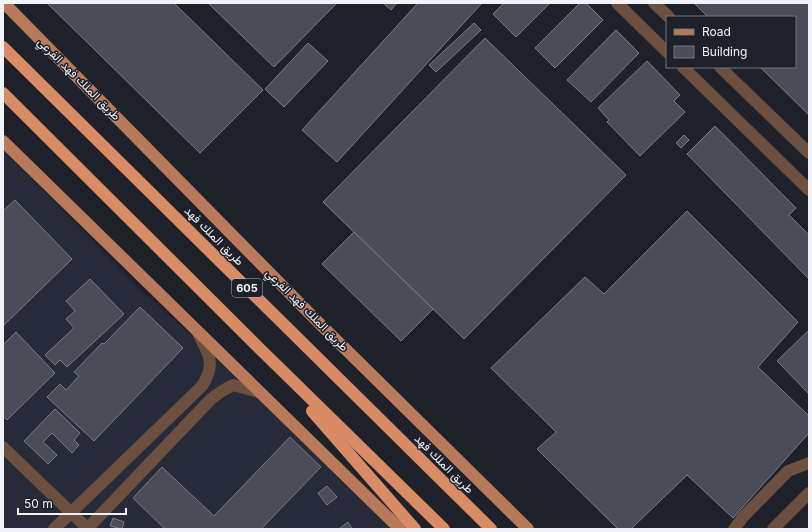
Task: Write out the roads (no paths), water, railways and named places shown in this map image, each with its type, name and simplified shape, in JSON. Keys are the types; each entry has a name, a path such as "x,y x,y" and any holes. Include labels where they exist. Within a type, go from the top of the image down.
{"highway":[{"name":"طريق الملك فهد","path":"3,47 490,529"},
{"name":"605","path":"3,93 257,346 444,529"},
{"path":"257,346 415,529"}],"main road":[{"name":"طريق الملك فهد الفرعي","path":"4,3 319,323 528,529"},
{"path":"3,141 400,529"}],"street":[{"path":"617,3 666,51"},
{"path":"654,3 668,16"},
{"path":"683,68 809,190"},
{"path":"721,68 809,153"},
{"path":"54,529 202,386 208,376 211,366 209,356 196,329"},
{"path":"3,447 87,529 211,399 233,385 259,392"},
{"path":"734,529 788,471 809,463"},
{"path":"773,529 809,493"}]}
